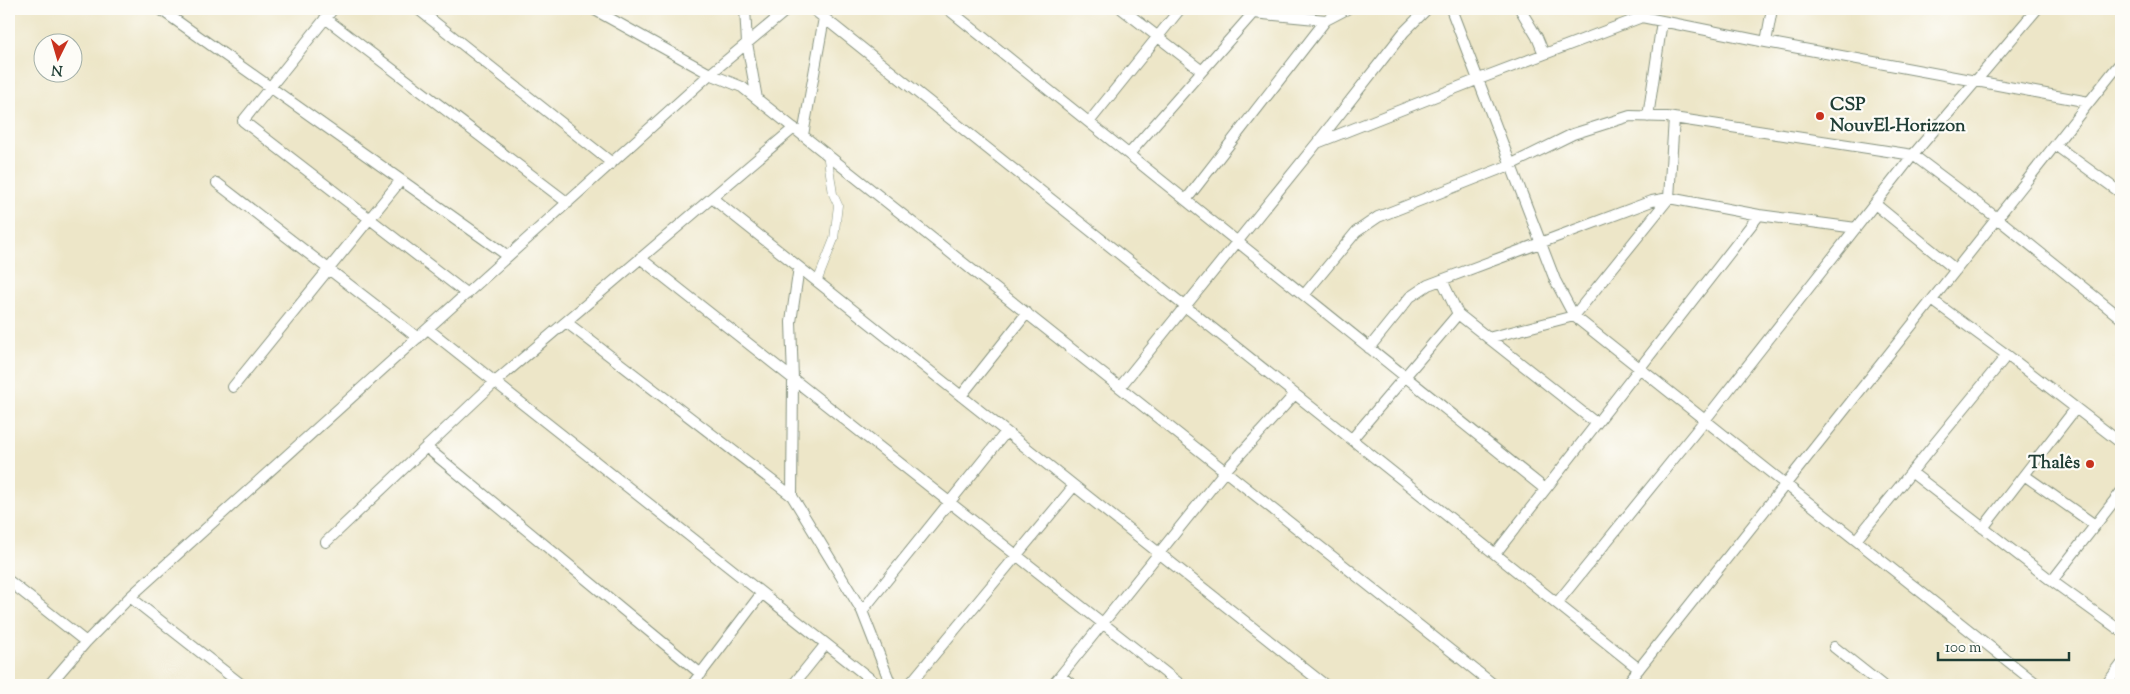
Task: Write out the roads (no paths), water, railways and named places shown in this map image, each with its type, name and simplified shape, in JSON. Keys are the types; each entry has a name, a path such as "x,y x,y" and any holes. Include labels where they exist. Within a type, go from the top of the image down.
{"street":[{"path":"160,9 508,256"},
{"path":"333,9 243,121 467,294"},
{"path":"418,9 612,163"},
{"path":"593,9 710,74 742,87 1494,685"},
{"path":"745,9 746,43 757,99"},
{"path":"49,685 86,642 130,597 710,74 788,9"},
{"path":"813,9 1640,669"},
{"path":"948,9 1545,489"},
{"path":"1122,9 1202,71"},
{"path":"1089,122 1180,9"},
{"path":"1186,200 1326,20 1347,9"},
{"path":"1120,387 1317,144 1404,32 1427,9"},
{"path":"1451,9 1555,280 1574,316 2038,685"},
{"path":"1520,9 1537,36 1544,54"},
{"path":"1766,42 1772,9"},
{"path":"1556,603 1705,420 1913,155 2036,9"},
{"path":"1129,154 1202,71 1250,11 1326,20"},
{"path":"1317,144 1479,79 1642,17 2090,102"},
{"path":"325,18 568,203"},
{"path":"803,135 824,18"},
{"path":"1648,117 1662,21"},
{"path":"1626,685 2121,62"},
{"path":"1304,295 1356,232 1378,217 1510,165 1573,134 1630,116 1674,118 1913,155 1997,218 2121,318"},
{"path":"1488,338 1574,316 1669,198 1674,118"},
{"path":"326,542 495,382 794,128"},
{"path":"2055,145 2121,194"},
{"path":"817,282 834,239 838,205 833,194 827,154"},
{"path":"233,387 401,180"},
{"path":"217,182 418,338"},
{"path":"712,198 1325,685"},
{"path":"1369,348 1410,297 1428,285 1652,201 1669,198 1759,215 1856,228"},
{"path":"1875,204 1956,270"},
{"path":"1495,554 1759,215"},
{"path":"640,258 1181,685"},
{"path":"792,496 793,379 791,322 798,267"},
{"path":"1442,280 1458,314 1596,423"},
{"path":"1932,300 2121,443"},
{"path":"961,396 1027,313"},
{"path":"1352,439 1458,314"},
{"path":"566,322 792,496 862,612 891,685"},
{"path":"428,329 878,685"},
{"path":"1856,540 2007,355"},
{"path":"1053,685 1225,471 1295,394"},
{"path":"1983,528 2076,408"},
{"path":"862,612 1006,432"},
{"path":"426,447 700,674"},
{"path":"1911,472 2052,581 2121,631"},
{"path":"2024,474 2095,525"},
{"path":"909,685 1074,486"},
{"path":"2052,581 2121,492"},
{"path":"9,580 86,642"},
{"path":"692,685 762,593"},
{"path":"130,597 242,685"},
{"path":"793,685 826,644"},
{"path":"1834,647 1882,685"},
{"path":"2106,685 2121,665"},
{"path":"1061,676 1072,685"}],"place":[{"name":"CSP NouvEl-Horizzon","path":"1820,116"},
{"name":"Thalês","path":"2090,464"}]}
